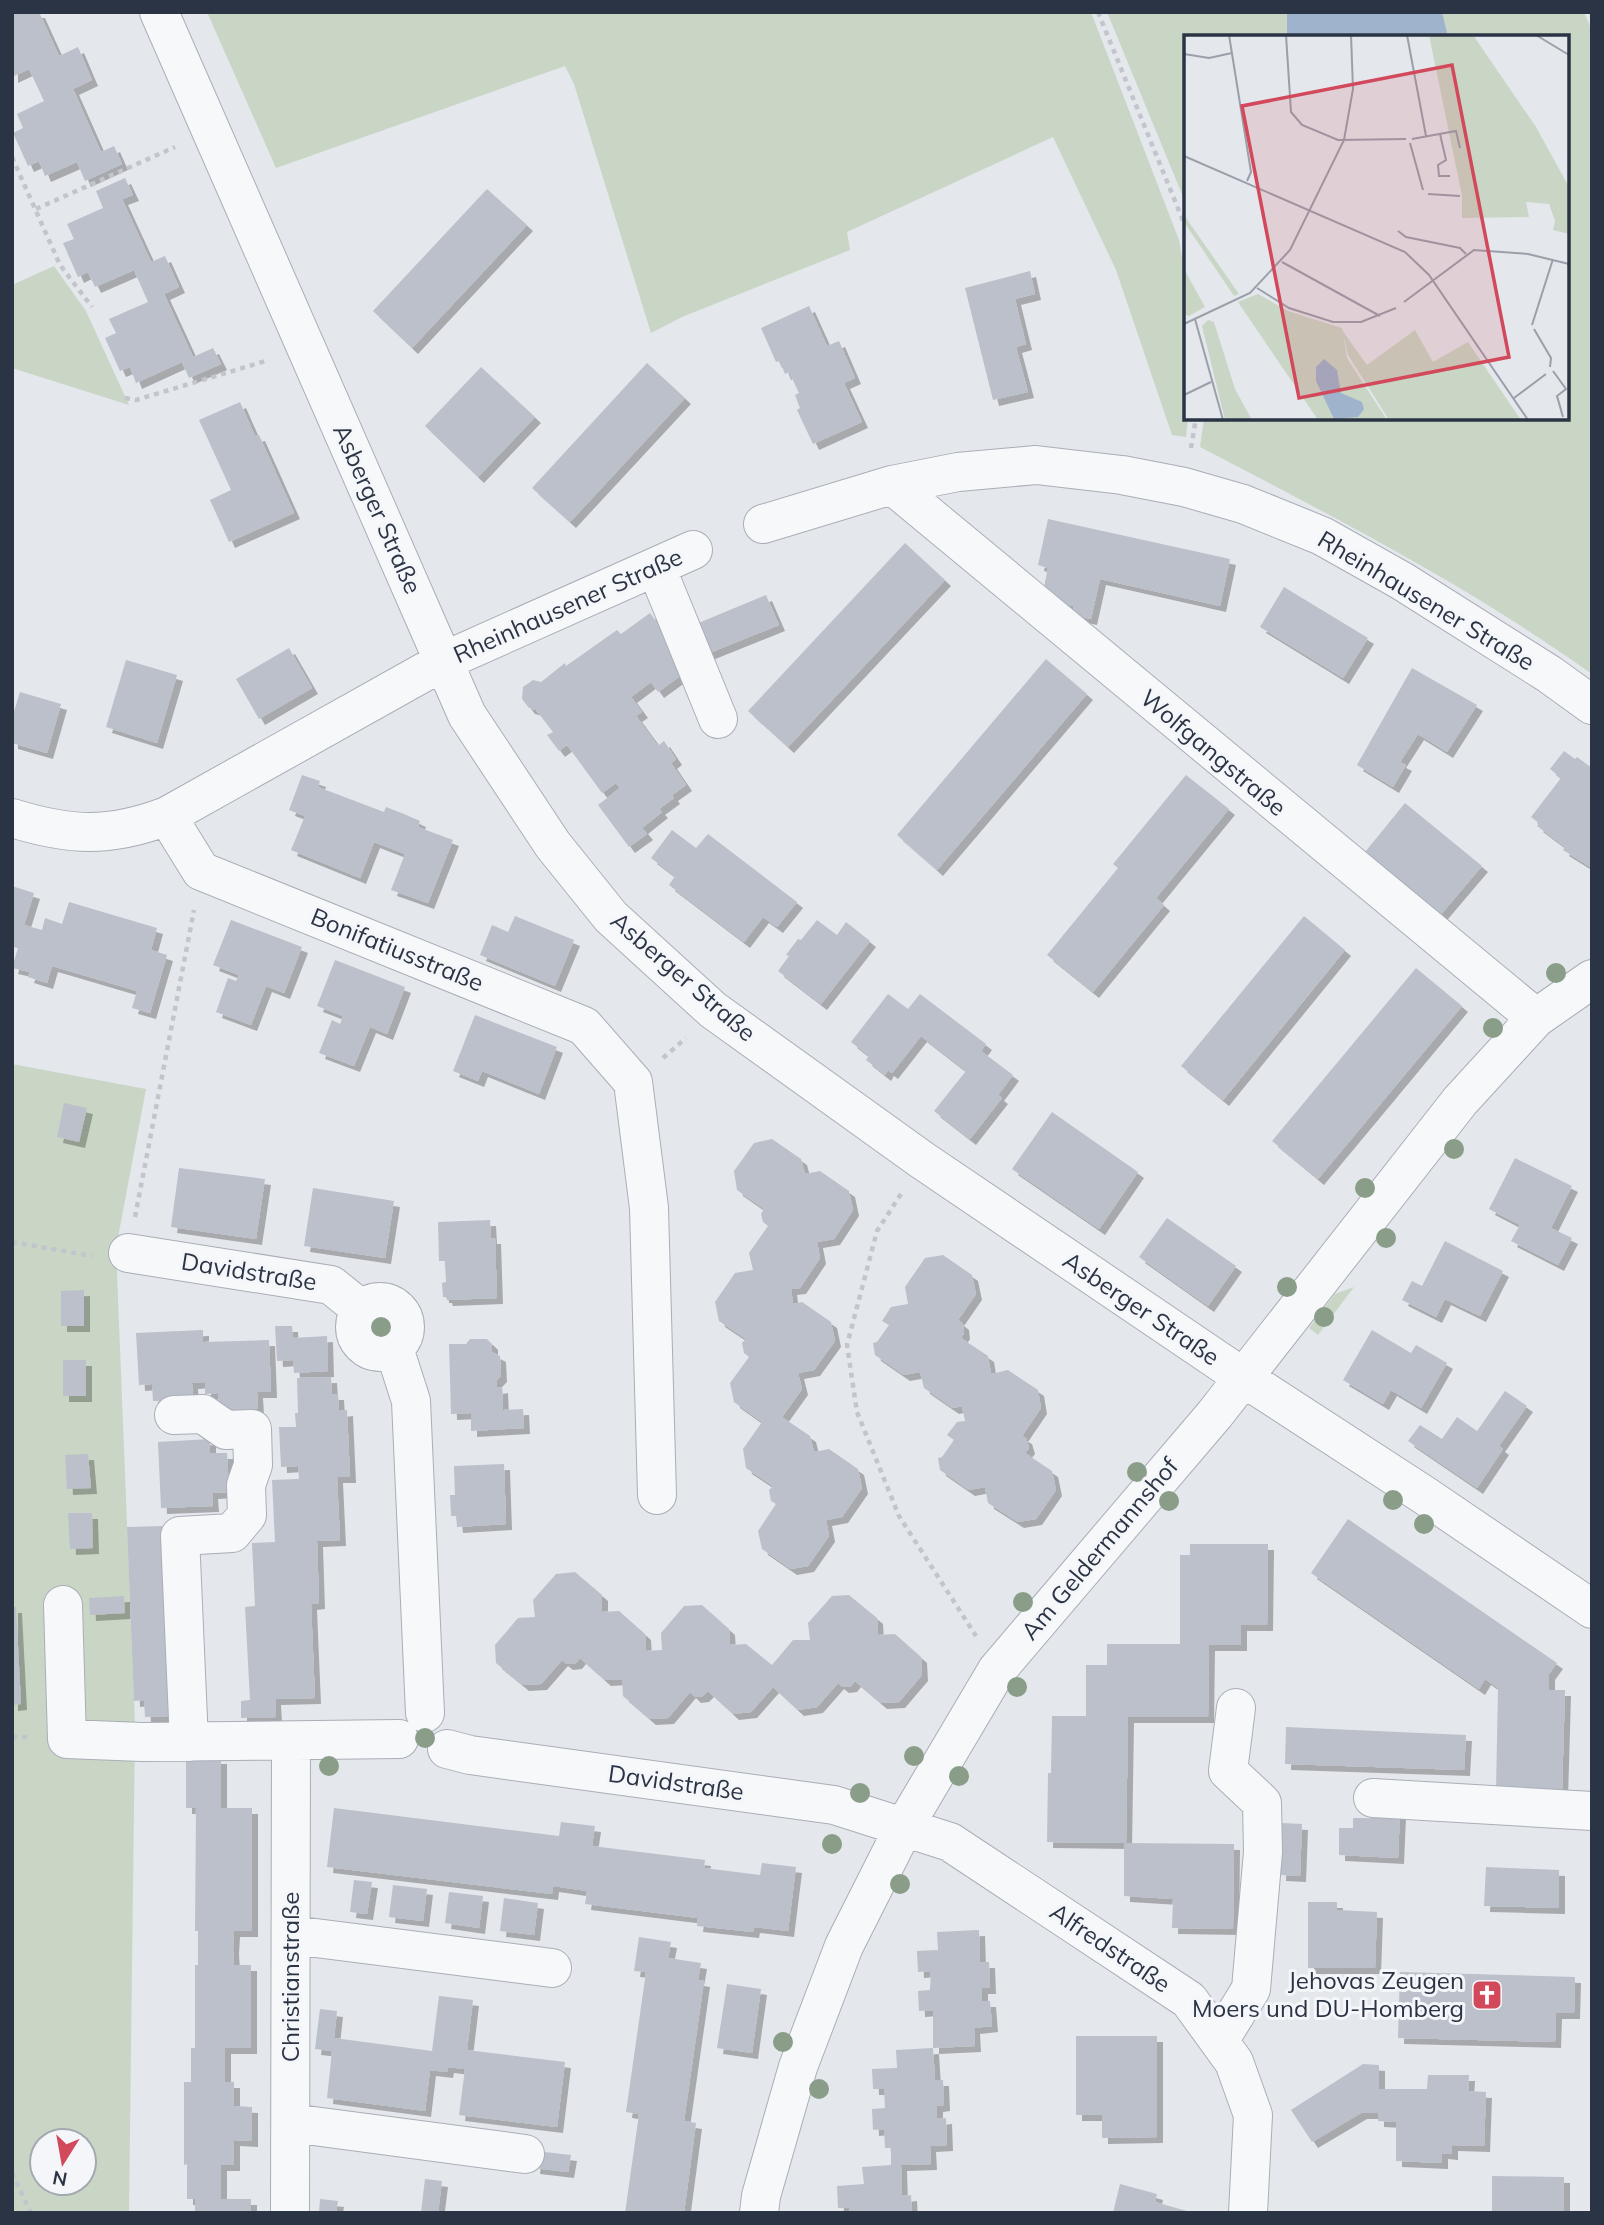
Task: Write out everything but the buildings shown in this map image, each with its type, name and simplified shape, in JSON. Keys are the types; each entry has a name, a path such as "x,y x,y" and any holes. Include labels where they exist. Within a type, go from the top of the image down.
{"street":[{"name":"Asberger Straße","path":"159,12 467,715 553,845 611,917 713,1010 922,1160 1592,1609"},
{"name":"Rheinhausener Straße","path":"763,524 892,485 958,472 1036,465 1135,477 1184,487 1243,504 1322,536 1391,575 1549,674 1592,705"},
{"name":"Wolfgangstraße","path":"892,485 1187,732 1536,1018"},
{"name":"Rheinhausener Straße","path":"443,662 693,550"},
{"path":"656,567 718,719"},
{"path":"12,818 67,832 105,832 137,827 166,816 443,662"},
{"path":"166,816 201,871"},
{"name":"Bonifatiusstraße","path":"201,871 584,1026 633,1082"},
{"name":"Am Geldermannshof","path":"759,2213 761,2196 803,2055 844,1946 904,1827 997,1670 1244,1378 1460,1101 1536,1018 1592,979"},
{"path":"633,1082 649,1208 657,1495"},
{"name":"Davidstraße","path":"128,1253 331,1285 362,1310 356,1321 359,1340 375,1351 394,1348 411,1401 412,1726 400,1746 408,1757 420,1763 433,1762 447,1749 470,1755 834,1805 904,1827"},
{"path":"174,1415 203,1414 226,1430 252,1429 253,1465 246,1485 247,1515 232,1533 180,1535 189,1742"},
{"path":"63,1605 67,1739 291,1741 412,1726"},
{"path":"1219,2041 1251,1989 1263,1852 1262,1803 1228,1771 1236,1708"},
{"name":"Christianstraße","path":"290,2213 291,1741"},
{"path":"1373,1798 1592,1811"},
{"name":"Alfredstraße","path":"904,1827 950,1842 1189,2000 1234,2062 1253,2115 1248,2213"},
{"path":"292,1935 552,1968"},
{"path":"291,2123 525,2154"}],"path":[{"path":"1098,12 1184,223"},
{"path":"36,209 211,131"},
{"path":"12,156 61,265 92,307"},
{"path":"125,398 136,400 246,368 305,345"},
{"path":"12,1242 117,1260 128,1253 201,871"},
{"path":"633,1082 679,1045 713,1010"},
{"path":"922,1160 877,1231 847,1345 857,1412 899,1516 997,1670"},
{"path":"12,2173 31,2213"}],"green space":[{"path":"207,12 1091,12 1179,240 1184,269 1186,437 1172,435 1116,270 1053,137 847,232 850,250 682,317 651,333 574,84 565,66 276,168"},
{"path":"1107,12 1584,12 1592,31 1592,674 1498,611 1449,582 1200,447 1204,420 1569,420 1569,35 1184,35 1184,199"},
{"path":"54,266 86,311 129,405 12,368 12,285"},
{"path":"12,1064 146,1089 116,1248 135,1724 129,2213 12,2213"},
{"path":"1354,1287 1318,1335 1309,1328 1335,1294"}],"water":[{"path":"1287,12 1442,12 1448,35 1287,35"}],"place":[{"name":"Jehovas Zeugen Moers und DU-Homberg","path":"1487,1995"}]}
